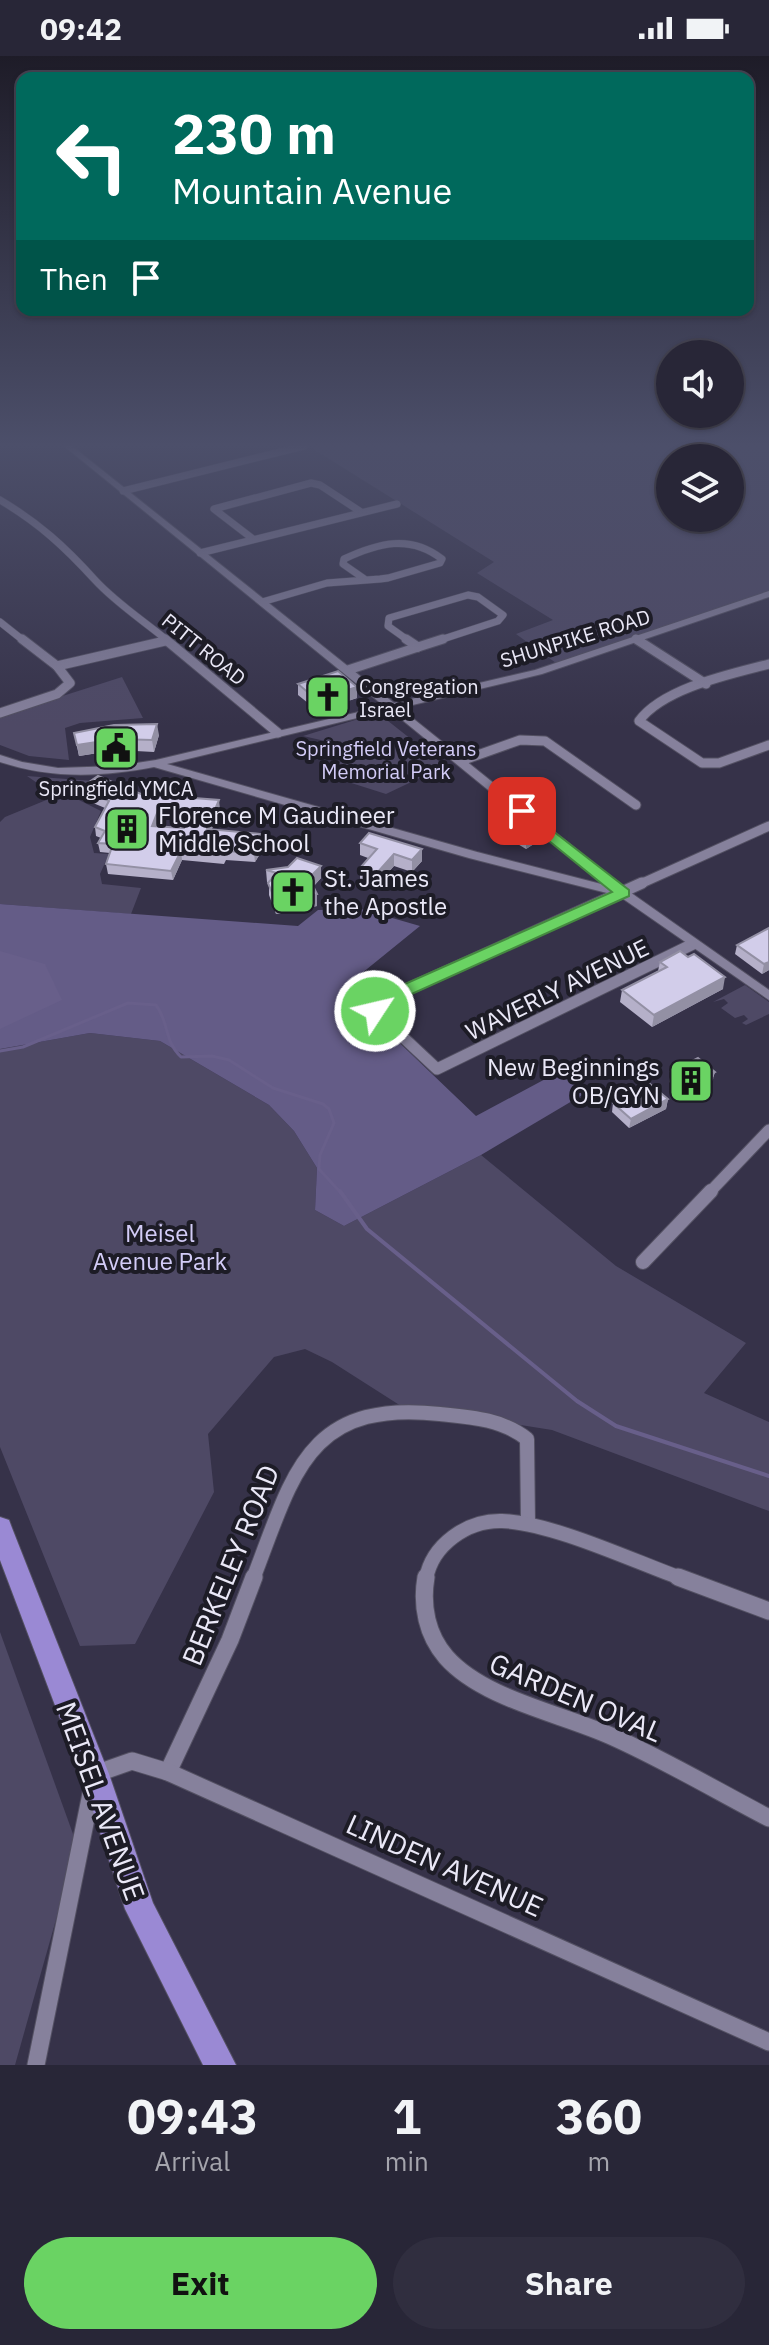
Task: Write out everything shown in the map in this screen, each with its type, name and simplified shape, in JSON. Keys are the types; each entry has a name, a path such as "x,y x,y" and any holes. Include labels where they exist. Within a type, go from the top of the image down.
{"main road":[{"name":"MEISEL AVENUE","path":"0,1528 95,1774 140,1909 220,2065"}],"street":[{"name":"PITT ROAD","path":"56,540 96,581 278,733"},
{"path":"184,540 623,893 769,996"},
{"path":"200,553 250,540"},
{"path":"262,602 327,583 366,580 388,578 440,563 442,559 420,543 409,540 344,559 343,564 366,580"},
{"name":"SHUNPIKE ROAD","path":"4,762 58,771 92,772 156,763 538,672 769,594"},
{"path":"348,670 419,648 498,621 503,615 481,598 468,595 389,618 388,626 419,648"},
{"path":"0,622 57,666 70,683 65,690 0,713"},
{"path":"636,639 706,684"},
{"path":"57,666 102,652 129,650 165,641"},
{"path":"769,664 663,701 641,714 639,721 702,763 719,763 769,745"},
{"path":"461,761 520,740 545,741 636,805"},
{"path":"156,763 473,855 623,893 769,826"},
{"name":"WAVERLY AVENUE","path":"623,893 377,1003 375,1011 437,1069 693,944"},
{"path":"643,1262 769,1130"},
{"name":"BERKELEY ROAD","path":"168,1772 230,1640 295,1472 308,1452 336,1429 368,1415 404,1410 499,1421 514,1427 527,1439 528,1523"},
{"name":"GARDEN OVAL","path":"769,1611 528,1523 500,1520 473,1526 442,1545 431,1559 423,1585 422,1604 425,1623 444,1658 476,1683 612,1736 769,1818"},
{"name":"LINDEN AVENUE","path":"95,1774 132,1761 168,1772 769,2042"},
{"path":"36,2065 95,1774"}],"green space":[{"path":"458,540 769,540 769,592 556,663 516,634 553,620 477,573 494,562"},
{"path":"122,677 143,718 80,723 65,728 69,760 29,756 0,745 0,716"},
{"name":"Springfield Veterans Memorial Park","path":"378,713 445,766 386,794 326,775 356,748 303,736"},
{"path":"27,776 93,781 75,798 101,811 90,837 94,853 109,854 100,874 102,884 141,888 131,914 0,904 0,822 5,817 56,796"},
{"path":"745,985 769,1002 769,1014 746,1025 742,1023 748,1019 744,1015 735,1018 721,1008 728,1003 724,999 713,1002"},
{"name":"Meisel Avenue Park","path":"90,1033 160,1041 269,1105 294,1131 317,1168 315,1210 344,1226 481,1155 616,1266 746,1343 704,1393 769,1422 769,1511 552,1430 401,1406 332,1362 305,1349 274,1357 208,1434 214,1492 135,1644 80,1646 0,1447 0,1049"},
{"path":"0,1632 77,1845 15,2065 0,2065"}],"shaded area":[{"path":"0,904 298,926 318,910 361,909 420,926 351,982 375,1001 362,1007 476,1116 564,1069 589,1091 481,1155 344,1226 315,1210 317,1168 294,1131 269,1105 160,1041 90,1033 0,1049"},
{"path":"0,951 45,964 62,1000 0,1029"}],"building":[{"path":"338,671 357,687 317,700 298,684"},
{"path":"157,724 152,740 116,739 77,745 74,733 114,725"},
{"name":"Florence M Gaudineer Middle School","path":"98,776 141,794 219,800 207,829 261,834 259,839 262,840 254,853 225,851 223,855 181,851 171,871 106,864 113,844 98,843 105,831 95,827 109,801 79,789","holes":["159,808 190,811 184,828 152,826"]},
{"path":"526,826 537,836 526,843 511,834"},
{"path":"369,833 422,849 412,860 394,854 377,873 360,868 377,849 360,843"},
{"path":"297,858 321,866 309,878 317,894 276,902 268,883 277,873 266,870 288,867"},
{"path":"769,928 769,962 764,964 737,945"},
{"path":"680,951 688,957 694,954 725,977 654,1015 622,990 667,967 660,962"},
{"path":"698,1058 715,1072 703,1083 700,1080 688,1087 671,1072"},
{"path":"650,1084 668,1099 631,1119 613,1103"}],"waterway":[{"path":"0,1051 23,1047 128,1003 156,1005 172,1045 181,1057 212,1056 229,1060 273,1088 323,1104 329,1109 334,1123 320,1155 319,1169 341,1193"},
{"path":"340,1191 367,1229 577,1401 616,1426 769,1476"}],"place":[{"name":"Congregation Israel","path":"328,697"},
{"name":"Springfield YMCA","path":"116,748"},
{"name":"Florence M Gaudineer Middle School","path":"127,829"},
{"name":"St. James the Apostle","path":"293,892"},
{"name":"New Beginnings OB/GYN","path":"691,1081"}],"route":[{"path":"375,1011 377,1003 623,893 522,811"}]}
